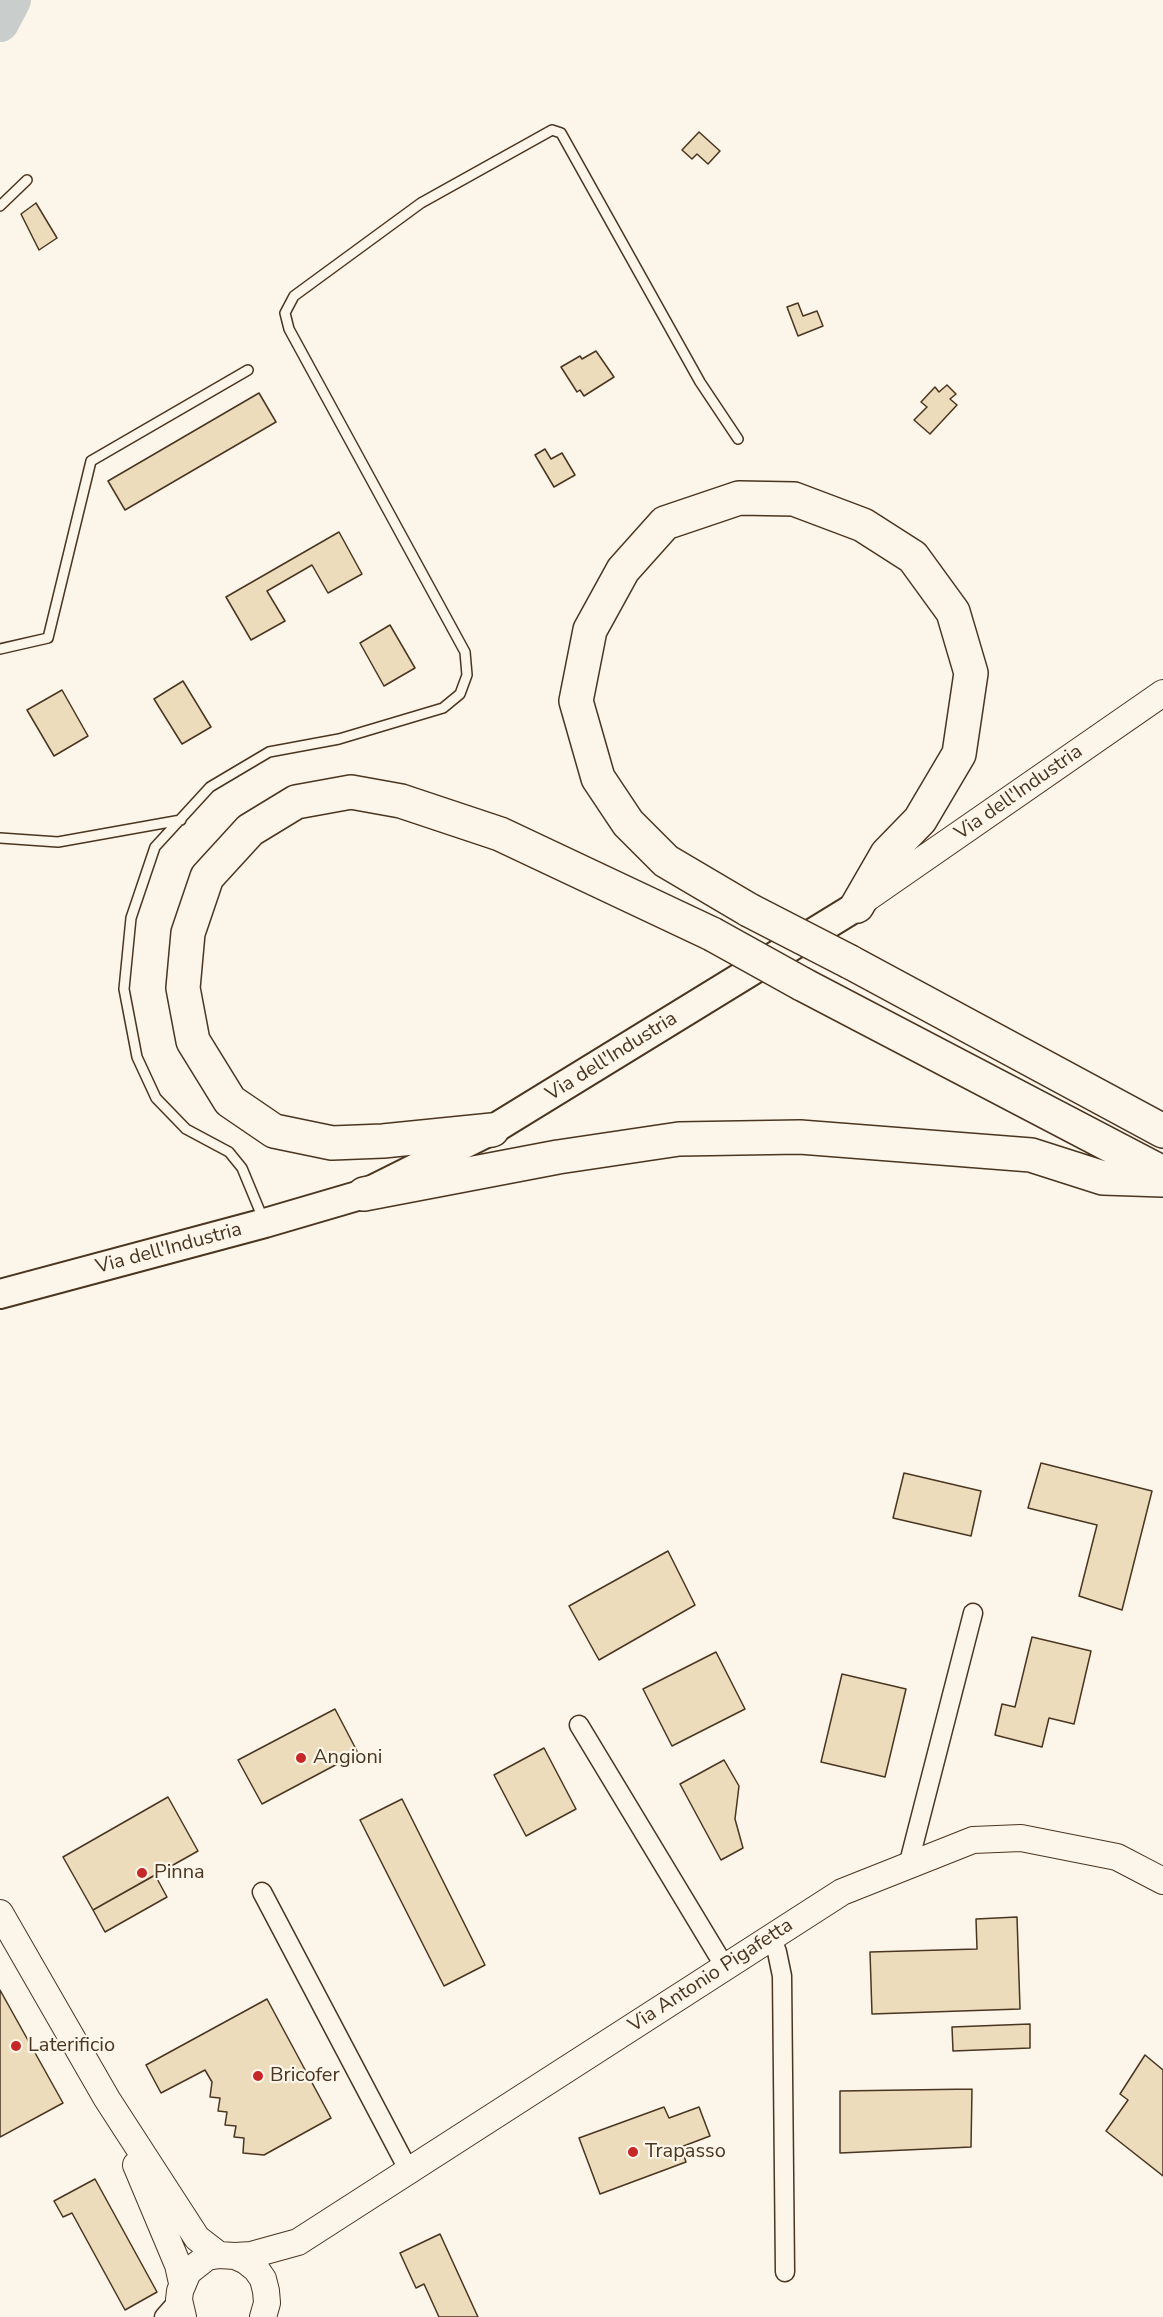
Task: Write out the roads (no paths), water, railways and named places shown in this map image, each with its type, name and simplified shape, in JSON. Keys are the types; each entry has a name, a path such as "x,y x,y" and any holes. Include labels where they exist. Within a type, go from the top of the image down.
{"highway":[{"path":"857,906 887,854 920,820 958,754 970,673 953,612 913,557 863,525 794,499 739,498 665,524 622,570 590,630 576,701 598,778 628,822 666,861 749,910 1163,1131"},
{"path":"492,1130 383,1141 332,1143 274,1131 230,1101 193,1041 183,988 188,933 207,877 250,830 296,802 351,792 401,801 500,834 712,934 802,984 1163,1173"},
{"path":"364,1194 558,1157 679,1139 789,1137 1031,1155 1103,1178 1163,1180"}],"main road":[{"name":"Via dell'Industria","path":"0,1294 364,1194 492,1130 857,906 1163,693"},
{"name":"Via Antonio Pigafetta","path":"263,2317 267,2303 266,2291 280,2262 295,2244 842,1892 974,1840 1021,1838 1117,1857 1163,1881"},
{"path":"0,1913 107,2099 197,2238 227,2255 246,2261 263,2279 266,2291"},
{"path":"107,2099 178,2265 177,2304"},
{"name":"Via Antonio Pigafetta","path":"177,2304 188,2272 207,2258 252,2255 295,2244"}],"street":[{"path":"908,1866 973,1613"},
{"path":"579,1725 725,1967"},
{"path":"262,1892 409,2171"},
{"path":"771,1936 782,1976 785,2272"}],"lane":[{"path":"265,1223 242,1168 229,1152 186,1129 156,1098 137,1057 124,989 131,918 155,847 210,787 269,752 339,739 443,708 452,702 465,685 467,664 465,652 289,329 285,313 294,296 421,204 552,130 561,133 700,382 738,439"},
{"path":"0,206 27,180"},
{"path":"0,649 48,638 91,461 248,370"},
{"path":"0,838 58,842 181,820"}],"waterway":[{"path":"0,23 12,0"}],"place":[{"name":"Angioni","path":"301,1758"},
{"name":"Pinna","path":"142,1873"},
{"name":"Laterificio","path":"16,2046"},
{"name":"Bricofer","path":"258,2076"},
{"name":"Trapasso","path":"633,2152"}]}
